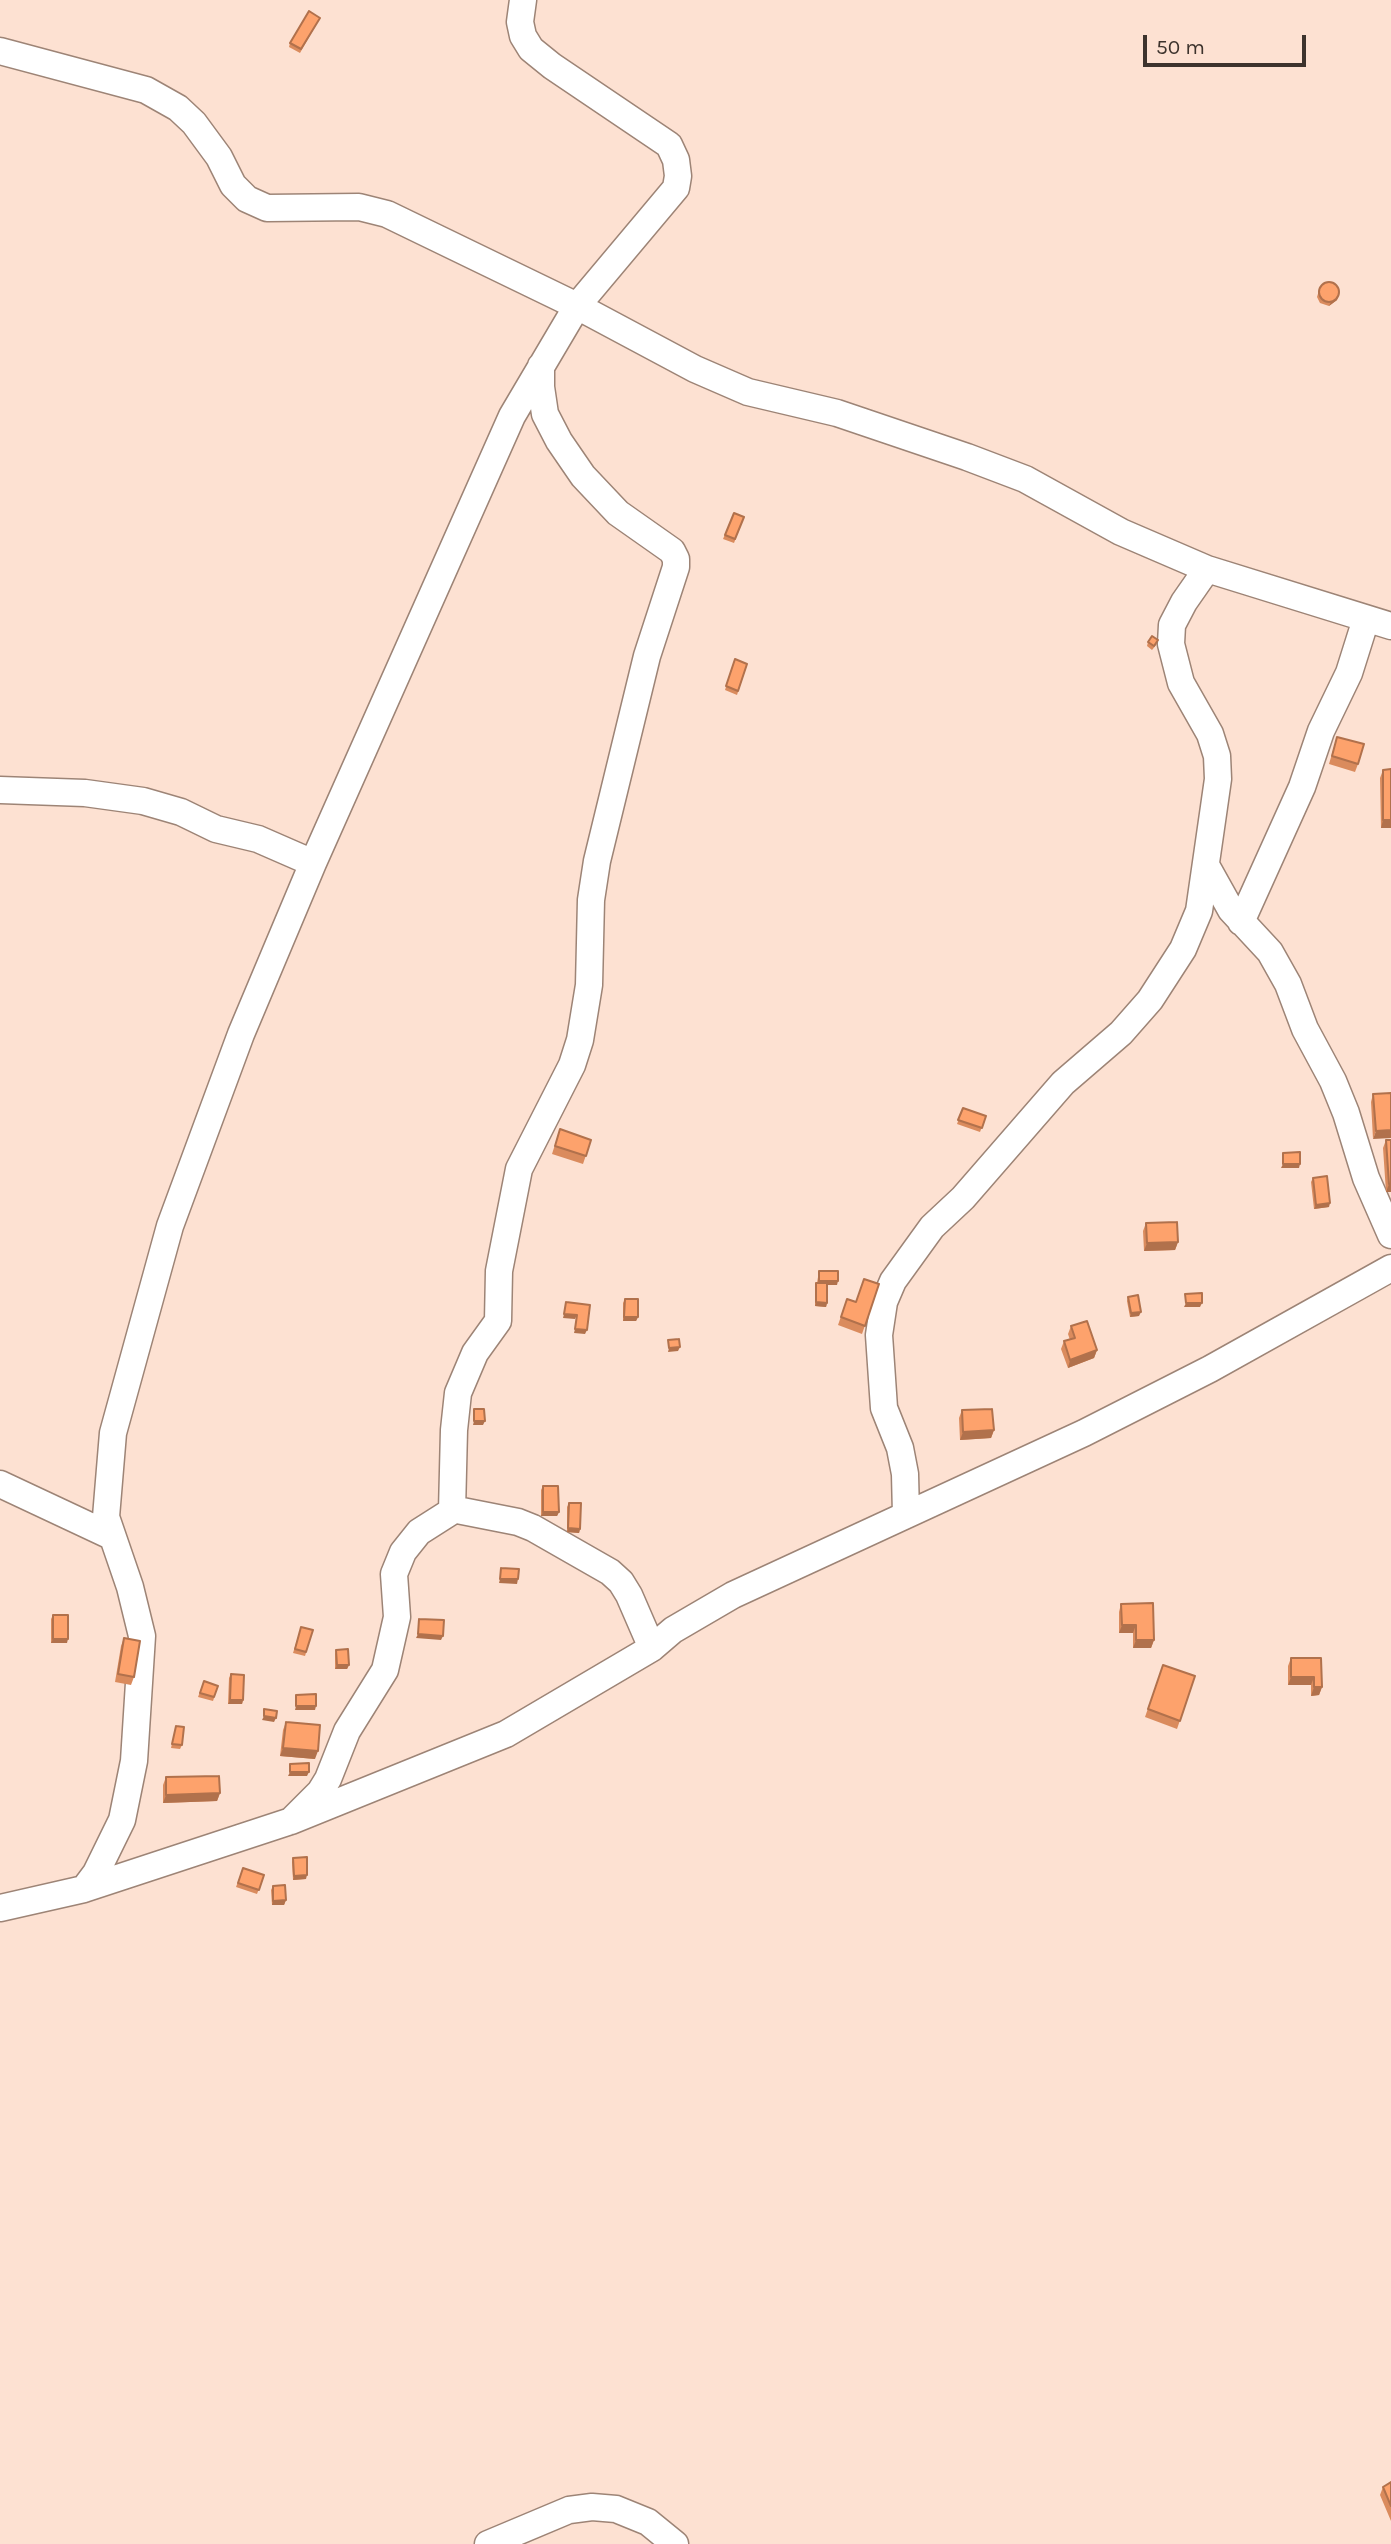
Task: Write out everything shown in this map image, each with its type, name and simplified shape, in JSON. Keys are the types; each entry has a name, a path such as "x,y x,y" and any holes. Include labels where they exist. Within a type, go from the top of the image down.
{"street":[{"path":"84,1889 96,1873 122,1820 134,1761 142,1636 130,1587 106,1517 113,1433 170,1226 241,1034 313,863 512,416 577,306 676,188 676,160 669,145 531,49 523,36 520,22 523,0"},
{"path":"0,51 146,90 178,108 194,123 219,157 233,185 247,199 267,208 359,207 387,214 577,306 695,369 748,392 837,413 967,457 1025,479 1121,532 1208,569 1379,622 1349,673 1321,731 1302,787 1241,922"},
{"path":"291,1821 320,1792 328,1779 346,1731 385,1670 397,1617 394,1574 403,1552 415,1536 452,1509 458,1393 475,1353 498,1321 499,1271 519,1169 572,1065 580,1040 589,985 591,900 597,861 647,656 676,567 676,558 671,551 618,513 583,476 559,441 545,414 541,365"},
{"path":"512,416 545,414"},
{"path":"906,1515 905,1474 900,1448 884,1408 879,1335 884,1302 893,1281 932,1227 962,1198 1063,1083 1121,1033 1150,1000 1183,949 1199,911 1218,779 1217,756 1210,734 1181,682 1171,644 1172,625 1184,602 1208,569"},
{"path":"0,790 85,793 142,801 181,812 216,828 258,839 313,863"},
{"path":"1207,867 1231,910 1270,952 1289,984 1305,1029 1333,1081 1366,1178 1391,1235"},
{"path":"0,1908 84,1889 291,1821 506,1734 652,1648 673,1630 733,1595 1084,1433 1175,1387 1391,1268"},
{"path":"0,1484 111,1536"},
{"path":"452,1509 518,1522 610,1572 621,1582 629,1595 652,1648"},
{"path":"488,2544 569,2510 592,2507 616,2509 648,2522 674,2544"}],"building":[{"path":"309,11 320,18 301,49 290,43"},
{"path":"1329,282 1336,285 1339,292 1336,299 1329,302 1322,299 1319,292 1322,285"},
{"path":"734,513 744,517 735,539 725,535"},
{"path":"1152,636 1158,640 1154,646 1148,642"},
{"path":"735,659 747,664 738,691 726,686"},
{"path":"1337,737 1364,744 1358,764 1332,756"},
{"path":"1391,769 1391,820 1383,820 1383,770"},
{"path":"1391,1093 1391,1130 1376,1131 1373,1094"},
{"path":"963,1108 986,1116 982,1128 958,1120"},
{"path":"560,1129 591,1140 586,1156 555,1146"},
{"path":"1386,1140 1391,1140 1391,1184 1389,1184"},
{"path":"1300,1152 1300,1164 1283,1164 1283,1153"},
{"path":"1327,1176 1330,1203 1316,1205 1313,1178"},
{"path":"1177,1222 1178,1242 1147,1243 1146,1223"},
{"path":"819,1271 838,1271 838,1281 819,1281"},
{"path":"864,1279 879,1284 865,1326 841,1317 847,1299 856,1302"},
{"path":"816,1283 827,1283 827,1303 816,1302"},
{"path":"1202,1293 1202,1303 1186,1303 1185,1294"},
{"path":"1138,1295 1141,1312 1131,1313 1128,1297"},
{"path":"625,1299 638,1299 638,1317 624,1317"},
{"path":"566,1302 590,1305 587,1330 575,1329 577,1315 564,1314"},
{"path":"1087,1321 1097,1350 1070,1360 1064,1341 1075,1338 1071,1326"},
{"path":"679,1339 680,1347 669,1348 668,1340"},
{"path":"474,1409 484,1409 485,1421 474,1421"},
{"path":"992,1409 994,1430 963,1432 962,1410"},
{"path":"543,1486 558,1486 559,1512 543,1512"},
{"path":"569,1503 581,1503 580,1529 568,1528"},
{"path":"501,1568 519,1569 518,1579 500,1579"},
{"path":"1153,1603 1154,1640 1136,1640 1136,1625 1122,1625 1121,1604"},
{"path":"53,1615 68,1615 68,1639 53,1639"},
{"path":"419,1619 444,1620 443,1636 418,1634"},
{"path":"301,1627 313,1630 306,1652 295,1649"},
{"path":"124,1638 140,1641 134,1677 118,1674"},
{"path":"348,1649 349,1665 337,1665 336,1650"},
{"path":"1291,1658 1321,1658 1322,1687 1314,1687 1314,1677 1291,1677"},
{"path":"1163,1665 1195,1676 1180,1721 1148,1709"},
{"path":"231,1674 244,1675 243,1700 230,1700"},
{"path":"204,1681 218,1686 214,1697 200,1693"},
{"path":"316,1694 316,1706 296,1706 296,1695"},
{"path":"264,1709 277,1711 276,1718 264,1716"},
{"path":"286,1722 320,1725 318,1751 283,1748"},
{"path":"176,1726 184,1727 182,1745 172,1744"},
{"path":"309,1763 309,1772 290,1772 290,1764"},
{"path":"219,1776 220,1793 166,1795 166,1777"},
{"path":"307,1857 307,1875 294,1876 293,1858"},
{"path":"243,1868 264,1875 259,1890 238,1883"},
{"path":"285,1885 286,1900 273,1901 273,1886"},
{"path":"1391,2482 1391,2506 1383,2487"}]}
